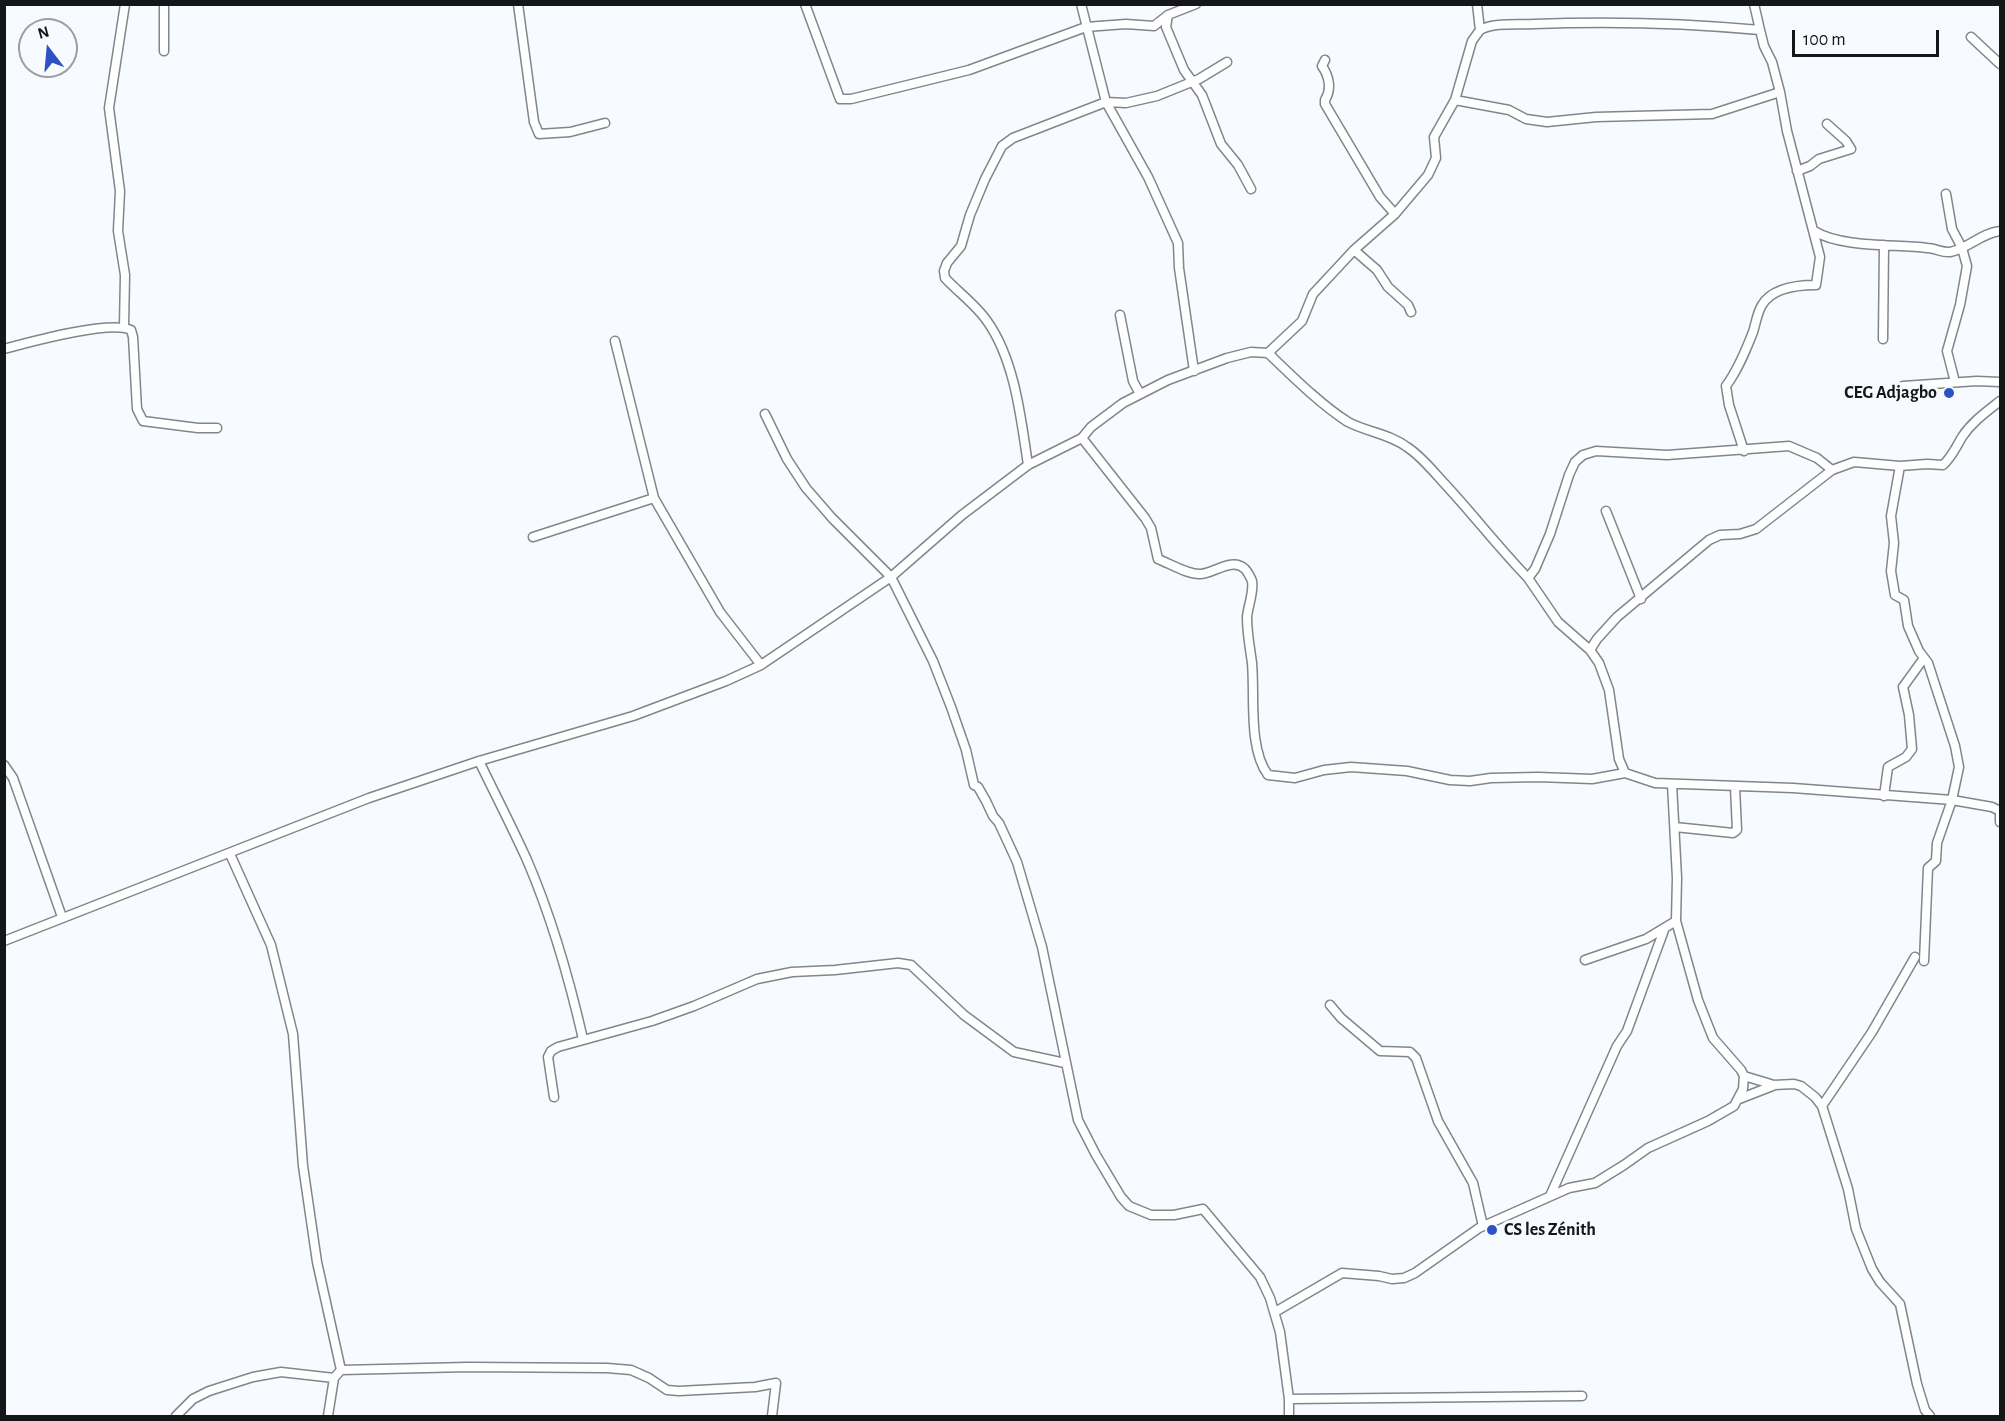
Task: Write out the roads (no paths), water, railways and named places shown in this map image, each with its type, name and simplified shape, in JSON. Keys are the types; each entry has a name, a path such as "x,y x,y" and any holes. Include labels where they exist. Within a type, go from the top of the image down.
{"street":[{"path":"124,327 125,275 118,231 120,191 109,108 125,4"},
{"path":"164,4 164,51"},
{"path":"518,4 534,122 539,134 570,132 605,123"},
{"path":"805,4 840,99 851,99 969,70 1086,27 1126,24 1154,26 1168,15 1196,4"},
{"path":"1082,4 1106,102 1148,177 1178,243 1179,268 1194,371"},
{"path":"1477,4 1480,30"},
{"path":"1744,451 1729,405 1726,386 1734,375 1753,332 1762,304 1774,293 1795,286 1816,285 1820,257 1797,171 1780,92 1754,4"},
{"path":"1168,15 1166,27 1184,70 1202,95 1221,144 1238,165 1251,189"},
{"path":"1268,353 1302,321 1313,294 1354,250 1395,214 1428,175 1436,158 1434,137 1455,100 1472,41 1480,30 1485,27 1506,25 1613,23 1694,24 1760,30"},
{"path":"1971,37 2001,64"},
{"path":"1325,60 1322,66 1327,73 1329,85 1325,104 1380,197 1395,214"},
{"path":"1028,465 1015,388 1003,350 987,321 945,278 944,271 947,263 961,246 981,188 1002,146 1013,138 1106,102 1126,103 1157,96 1194,81 1227,62"},
{"path":"1455,100 1509,110 1526,119 1547,122 1596,117 1712,114 1780,92"},
{"path":"1797,171 1810,166 1819,159 1851,149 1846,141 1827,124"},
{"path":"1946,194 1952,229 1962,248 1967,266 1960,305 1947,351 1954,382"},
{"path":"1814,231 1829,237 1872,245 1928,248 1949,252 1962,248 1985,235 2001,231"},
{"path":"1883,339 1884,245"},
{"path":"1354,250 1377,270 1408,305 1411,312"},
{"path":"1120,315 1133,381 1140,394"},
{"path":"4,349 39,339 124,327 131,330 133,337 137,409 143,421 217,428"},
{"path":"615,341 654,498 720,612 761,665"},
{"path":"4,940 369,798 479,761 665,705 761,665 891,577 962,515 1028,465 1082,438 1091,427 1123,403 1168,380 1227,358 1251,352 1268,353 1342,417 1364,429 1406,446 1420,457 1477,519 1502,551 1528,578 1558,622 1590,650 1599,663 1609,690 1619,759 1625,773"},
{"path":"1903,386 1954,382 2001,382"},
{"path":"1590,650 1604,631 1710,540 1720,535 1740,534 1756,529 1832,470 1854,462 1900,466 1943,465 1950,459 1962,437 1976,420 2001,401"},
{"path":"765,414 787,459 806,488 832,518 891,577 933,661 966,750 974,785 978,787 1013,851 1042,948 1078,1120 1121,1197 1129,1206 1151,1215 1174,1215 1203,1209 1260,1277 1275,1312 1280,1332 1289,1399 1289,1416"},
{"path":"1082,438 1146,518 1151,528 1158,559 1193,573 1202,574 1236,564 1245,569 1252,580 1247,615 1247,635 1254,694 1253,723 1261,765 1269,775 1295,778 1324,770 1351,767 1407,771 1450,780 1470,781 1538,777 1592,779 1625,773 1655,783 1793,788 1952,800 1992,807 2000,811 2001,822"},
{"path":"1528,578 1535,569 1550,534 1569,475 1575,462 1583,455 1596,451 1667,455 1789,446 1817,458 1832,470"},
{"path":"1900,466 1891,516 1894,543 1891,571 1896,594 1904,600 1908,626 1919,651 1928,663 1959,767 1952,800 1937,843 1936,861 1928,868 1924,961"},
{"path":"533,537 654,498"},
{"path":"1606,512 1641,598"},
{"path":"1884,796 1888,767 1906,757 1912,749 1909,715 1903,687 1924,657"},
{"path":"479,761 527,861 551,924 569,979 583,1039"},
{"path":"4,765 13,778 62,917"},
{"path":"1275,1312 1342,1273 1392,1279 1404,1278 1483,1227 1569,1188 1594,1183 1648,1148 1708,1121 1734,1106 1743,1089 1744,1076 1713,1038 1698,1000 1676,921 1672,784"},
{"path":"1675,827 1734,833 1737,830 1735,787"},
{"path":"230,854 271,945 293,1034 303,1166 317,1262 341,1370"},
{"path":"1585,960 1646,939 1676,921"},
{"path":"1550,1196 1617,1046 1627,1031 1664,930"},
{"path":"1822,1106 1872,1032 1915,957"},
{"path":"554,1097 548,1058 551,1051 558,1047 652,1021 757,979 792,972 898,963 911,965 964,1015 1014,1053 1065,1063"},
{"path":"1330,1005 1341,1018 1380,1051 1410,1052 1416,1058 1438,1121 1473,1183 1483,1227"},
{"path":"1744,1076 1774,1085"},
{"path":"1739,1099 1774,1085 1794,1084 1815,1096 1822,1106 1848,1189 1856,1229 1872,1269 1880,1282 1900,1304 1917,1384 1925,1410 1930,1416"},
{"path":"328,1416 334,1378 341,1370 468,1367 631,1370 667,1390 679,1391 755,1387 776,1383 772,1416"},
{"path":"176,1416 193,1399 209,1391 253,1377 281,1372 334,1378"},
{"path":"1289,1399 1582,1396"}],"place":[{"name":"CEG Adjagbo","path":"1949,393"},
{"name":"CS les Zénith","path":"1492,1230"}]}
